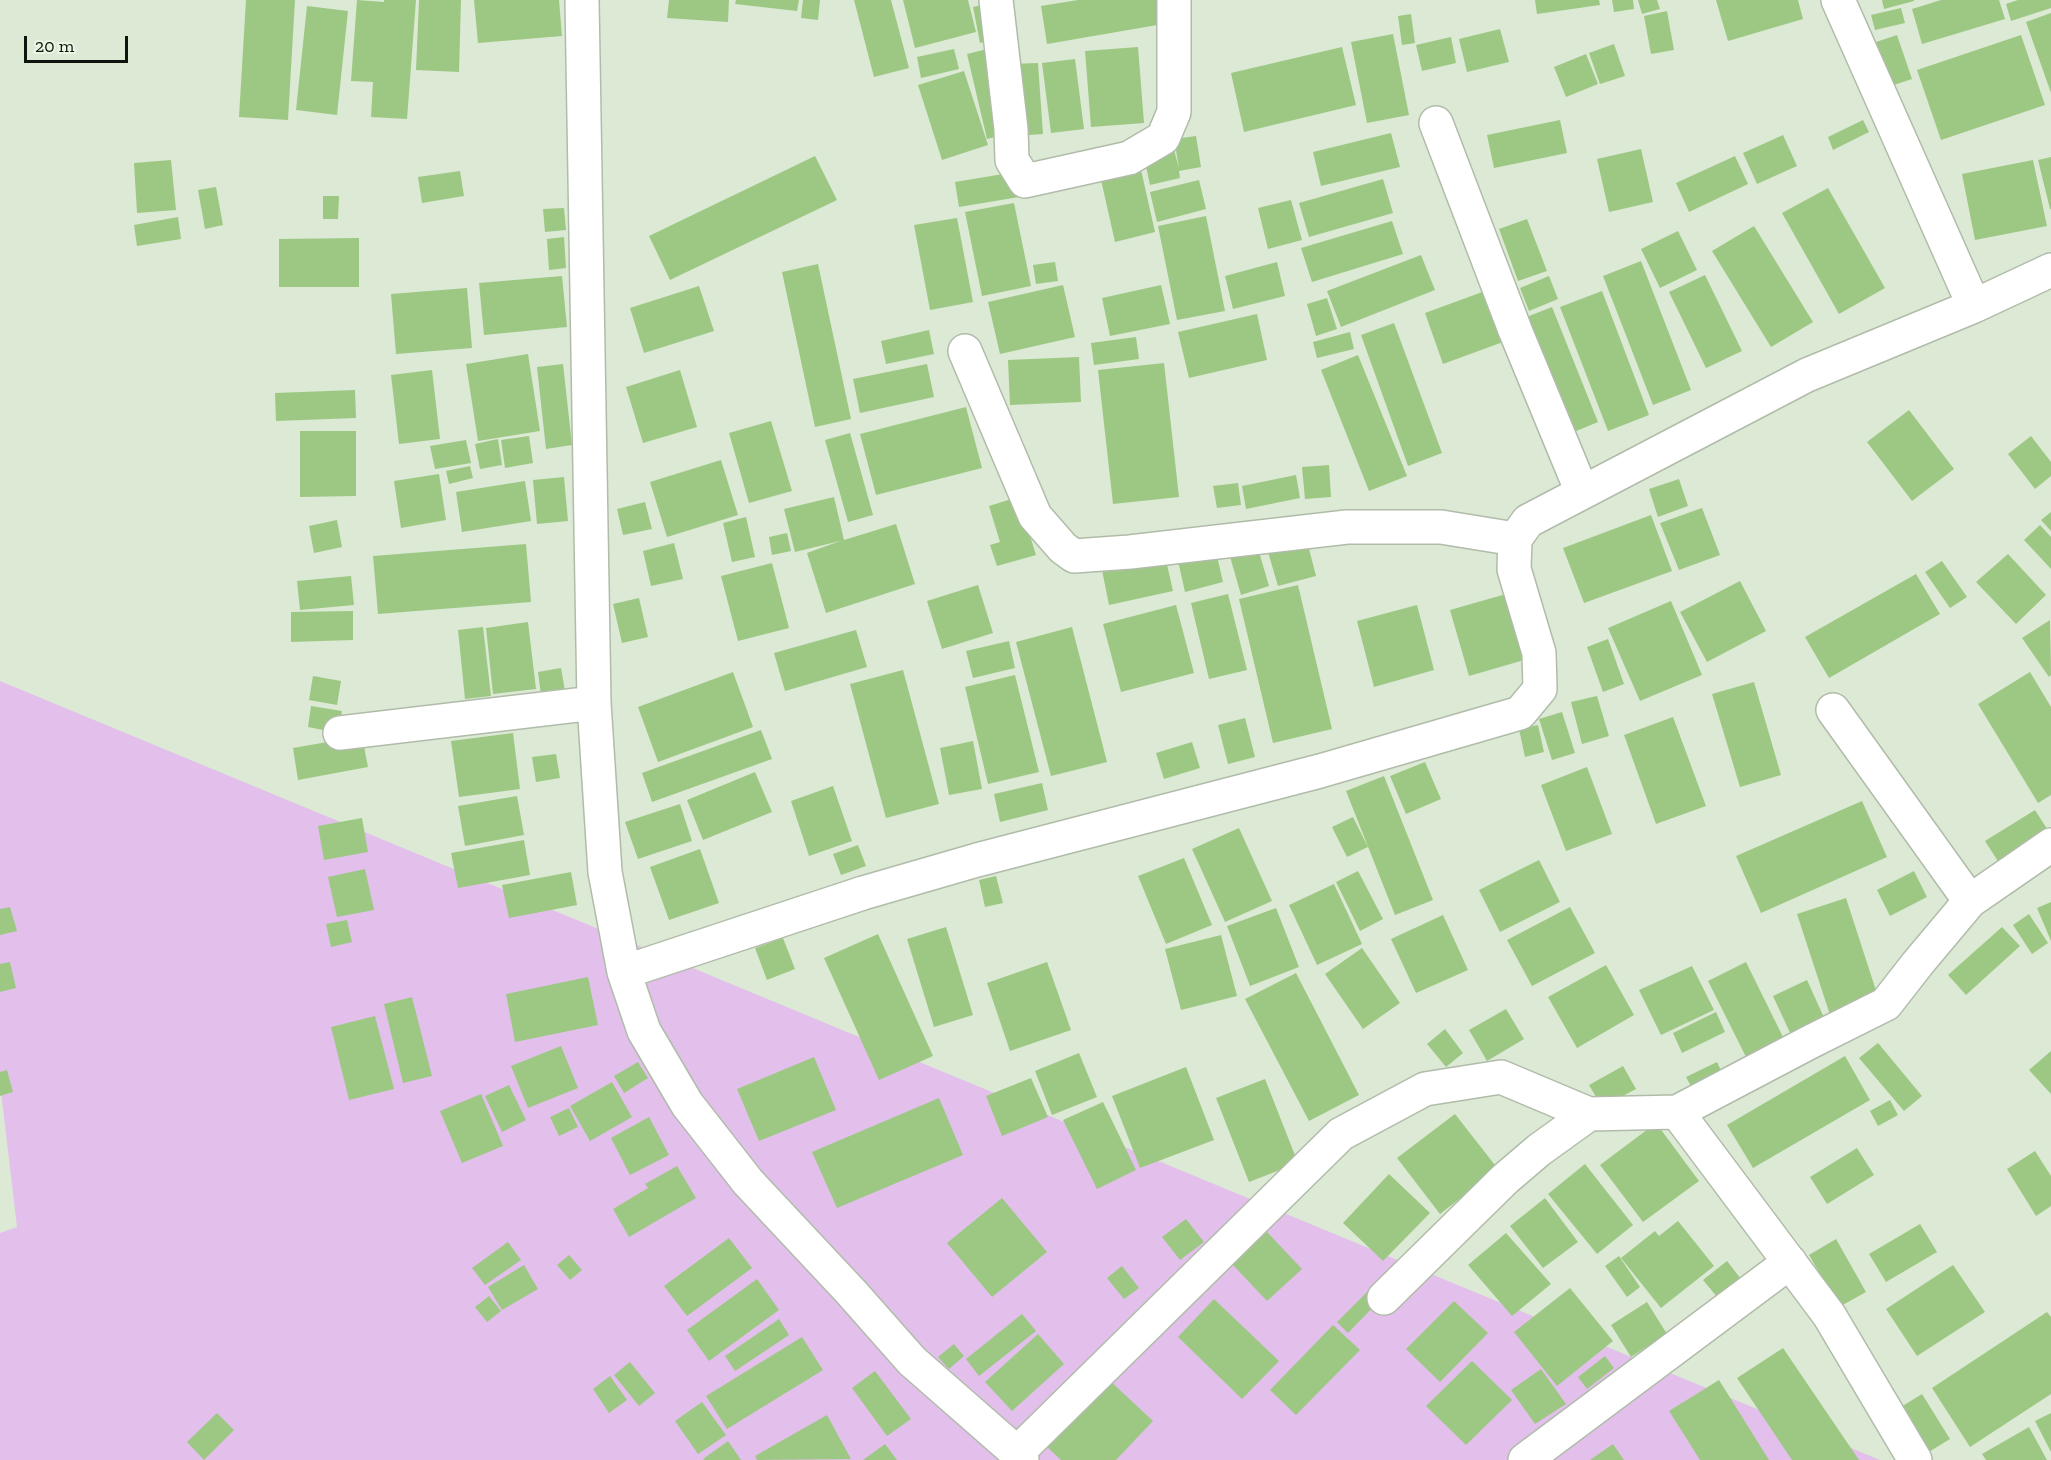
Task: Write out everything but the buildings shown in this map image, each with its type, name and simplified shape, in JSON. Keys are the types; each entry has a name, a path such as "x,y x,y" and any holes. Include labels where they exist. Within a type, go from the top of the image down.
{"street":[{"path":"582,0 594,703 605,872 624,972 644,1032 687,1104 748,1182 912,1361 1019,1457 1341,1134 1425,1089 1501,1077 1588,1114 1677,1112 1886,1005 1970,901 2051,845"},
{"path":"996,0 1011,129 1012,160 1025,181 1129,158 1163,138 1174,112 1174,0"},
{"path":"1838,0 1974,306"},
{"path":"1436,123 1515,330 1582,492"},
{"path":"624,972 863,893 977,860 1320,771 1520,713 1540,689 1539,653 1514,569 1515,539 1528,521 1807,375 1974,306 2051,270"},
{"path":"965,351 1035,516 1063,548 1074,556 1130,552 1347,527 1441,527 1515,539"},
{"path":"340,733 594,703"},
{"path":"1833,710 1970,901"},
{"path":"1677,1112 1828,1315 1915,1460"},
{"path":"1384,1298 1505,1179 1539,1150 1588,1114"},
{"path":"1525,1460 1790,1262"}],"shaded area":[{"path":"0,681 1880,1460 0,1460 0,1233 17,1227 0,1083"}]}
